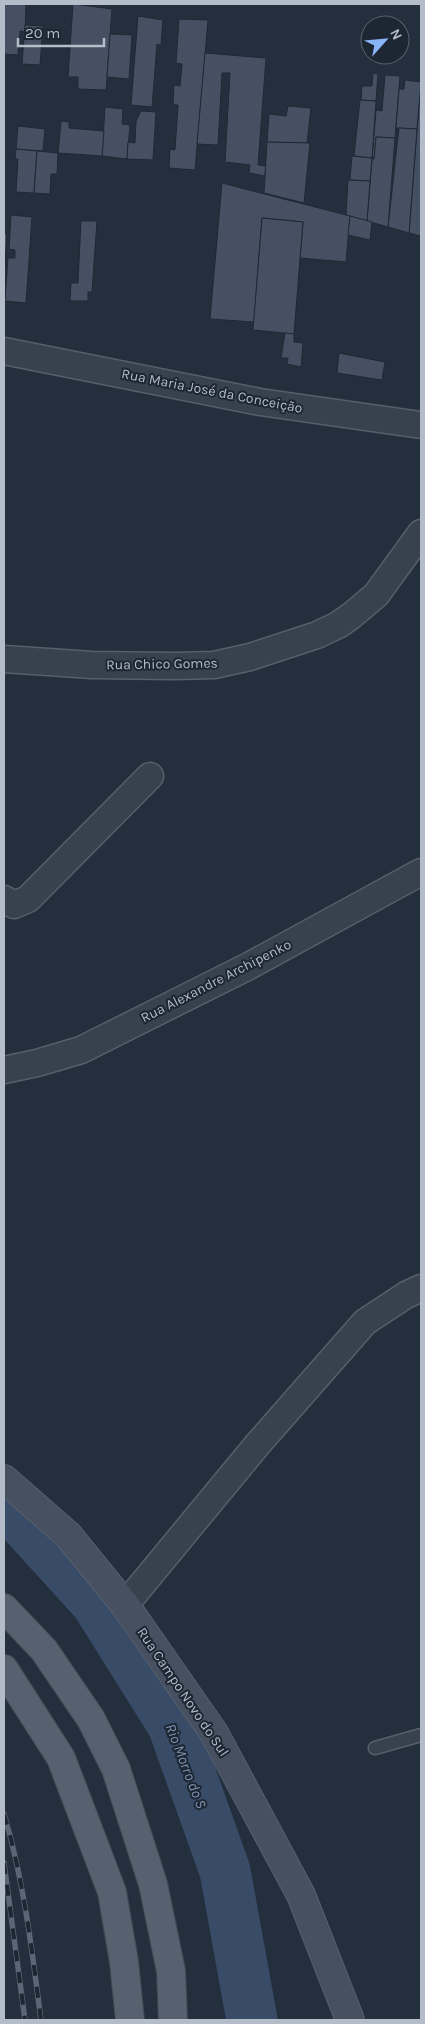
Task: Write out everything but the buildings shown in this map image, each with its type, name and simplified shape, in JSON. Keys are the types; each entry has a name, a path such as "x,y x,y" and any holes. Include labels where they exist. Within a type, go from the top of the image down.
{"main road":[{"path":"4,1608 44,1650 91,1719 116,1769 153,1884 171,1971 173,2020"},
{"path":"4,1669 61,1758 112,1892 124,1962 130,2020"}],"street":[{"name":"Rua Maria José da Conceição","path":"4,351 260,402 421,425"},
{"name":"Rua Chico Gomes","path":"4,659 92,665 175,666 214,665 250,657 317,635 338,625 351,616 376,595 421,533"},
{"path":"4,899 14,905 28,898 150,776"},
{"name":"Rua Alexandre Archipenko","path":"4,1070 37,1063 81,1050 247,967 421,872"},
{"path":"125,1605 257,1445 365,1322 406,1295 421,1288"},
{"name":"Rua Campo Novo do Sul","path":"4,1479 68,1535 125,1605 219,1742 302,1895 350,2020"}],"lane":[{"path":"375,1748 421,1735"}],"waterway":[{"name":"Rio Morro do S","path":"4,1501 96,1602 173,1725 225,1871 252,2020"}],"railway":[{"path":"4,1814 22,1890 41,2020"},
{"path":"4,1863 25,2020"}]}
